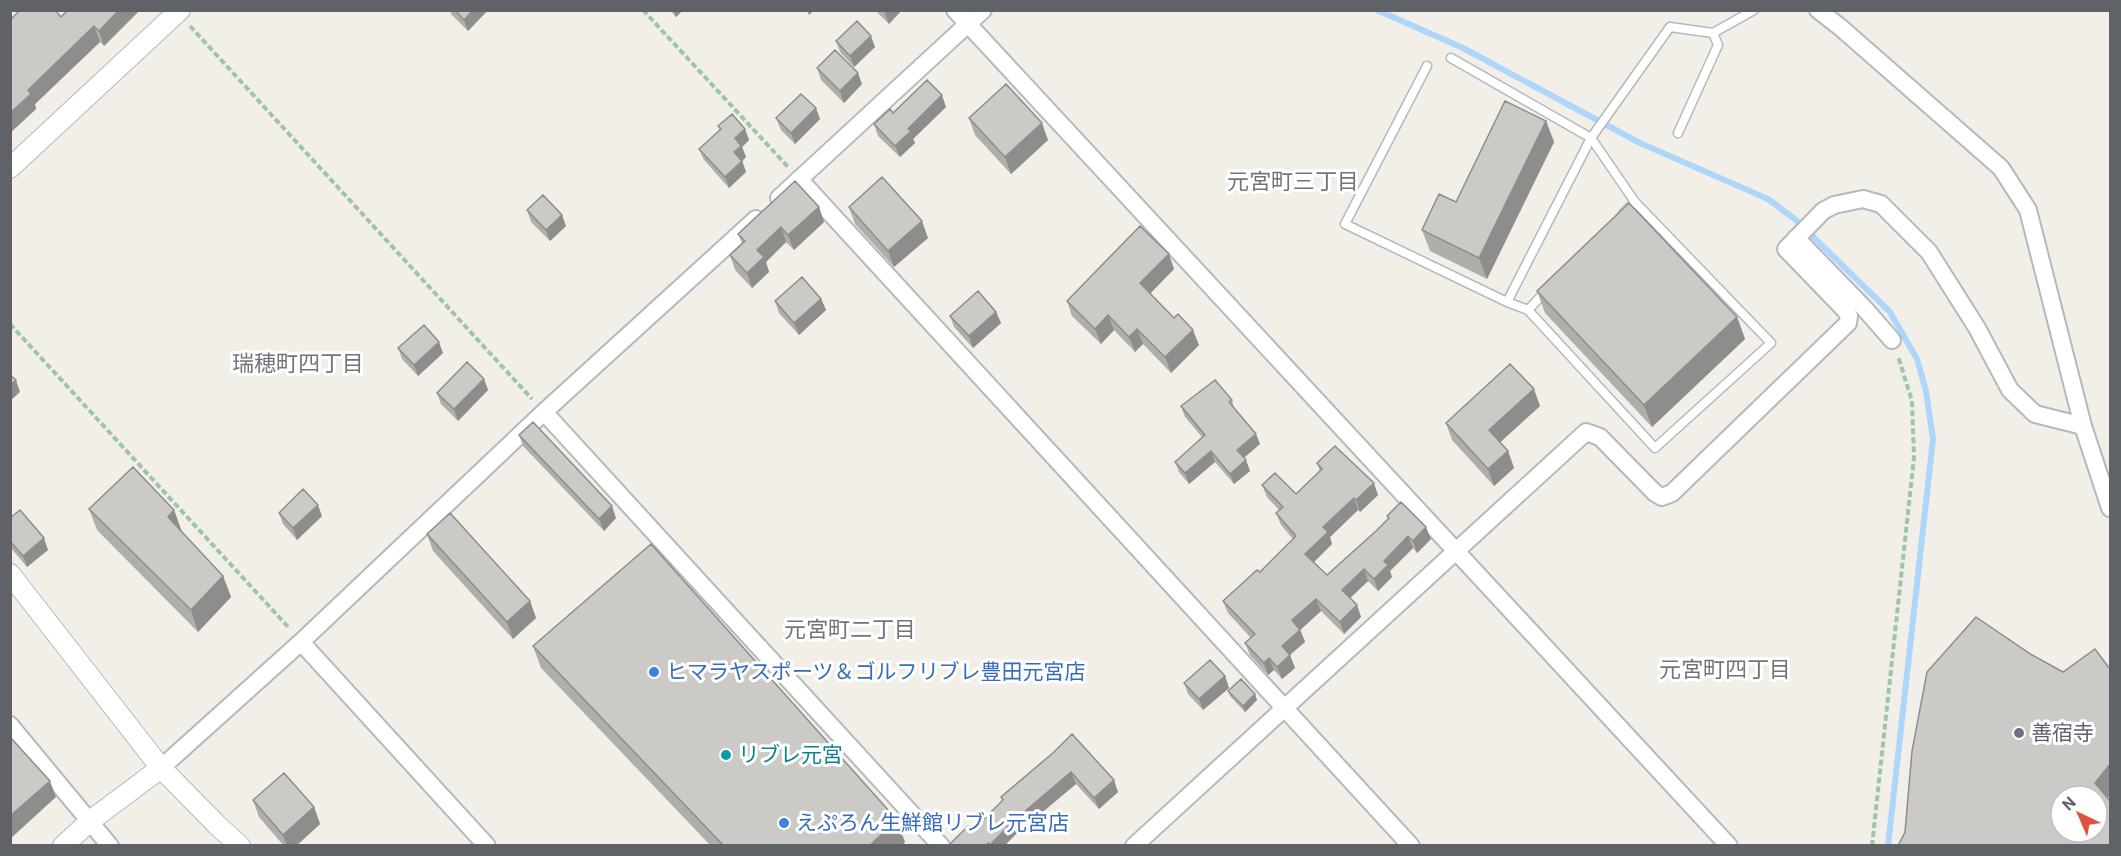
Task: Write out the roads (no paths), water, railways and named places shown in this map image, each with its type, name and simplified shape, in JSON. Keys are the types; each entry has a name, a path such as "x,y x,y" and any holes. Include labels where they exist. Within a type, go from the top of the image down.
{"street":[{"path":"955,10 1729,846"},
{"path":"63,846 90,821 161,768 301,642 544,412 983,10"},
{"path":"1818,10 2001,168 2028,210 2083,426 2110,502"},
{"path":"10,168 178,11"},
{"path":"799,179 1411,846"},
{"path":"1134,846 1586,432 1600,437 1654,493 1662,496 1672,493 1848,323 1849,316 1845,310 1786,249 1823,211 1834,205 1863,199 1881,204 1929,252 1977,328 2010,390 2036,414 2083,426"},
{"path":"1797,237 1892,340"},
{"path":"544,412 941,846"},
{"path":"10,574 161,768 240,846"},
{"path":"301,642 487,846"},
{"path":"10,725 110,846"}],"lane":[{"path":"1507,302 1591,138 1670,27 1713,33 1754,10"},
{"path":"1678,133 1718,45 1713,33"},
{"path":"1427,66 1345,224 1528,310 1655,448 1771,343 1635,202 1591,138 1451,58"},
{"path":"1619,218 1635,202"},
{"path":"1528,310 1552,285"}],"waterway":[{"path":"1377,10 1463,48 1640,143 1768,199 1796,220 1890,312 1917,359 1926,391 1933,439 1888,846"}],"place":[{"name":"ヒマラヤスポーツ＆ゴルフリブレ豊田元宮店","path":"654,672"},
{"name":"善宿寺","path":"2019,733"},
{"name":"リブレ元宮","path":"726,755"},
{"name":"えぷろん生鮮館リブレ元宮店","path":"784,823"}],"district":[{"name":"元宮町三丁目","path":"1293,181"},
{"name":"瑞穂町四丁目","path":"298,363"},
{"name":"元宮町二丁目","path":"850,629"},
{"name":"元宮町四丁目","path":"1725,669"}]}
